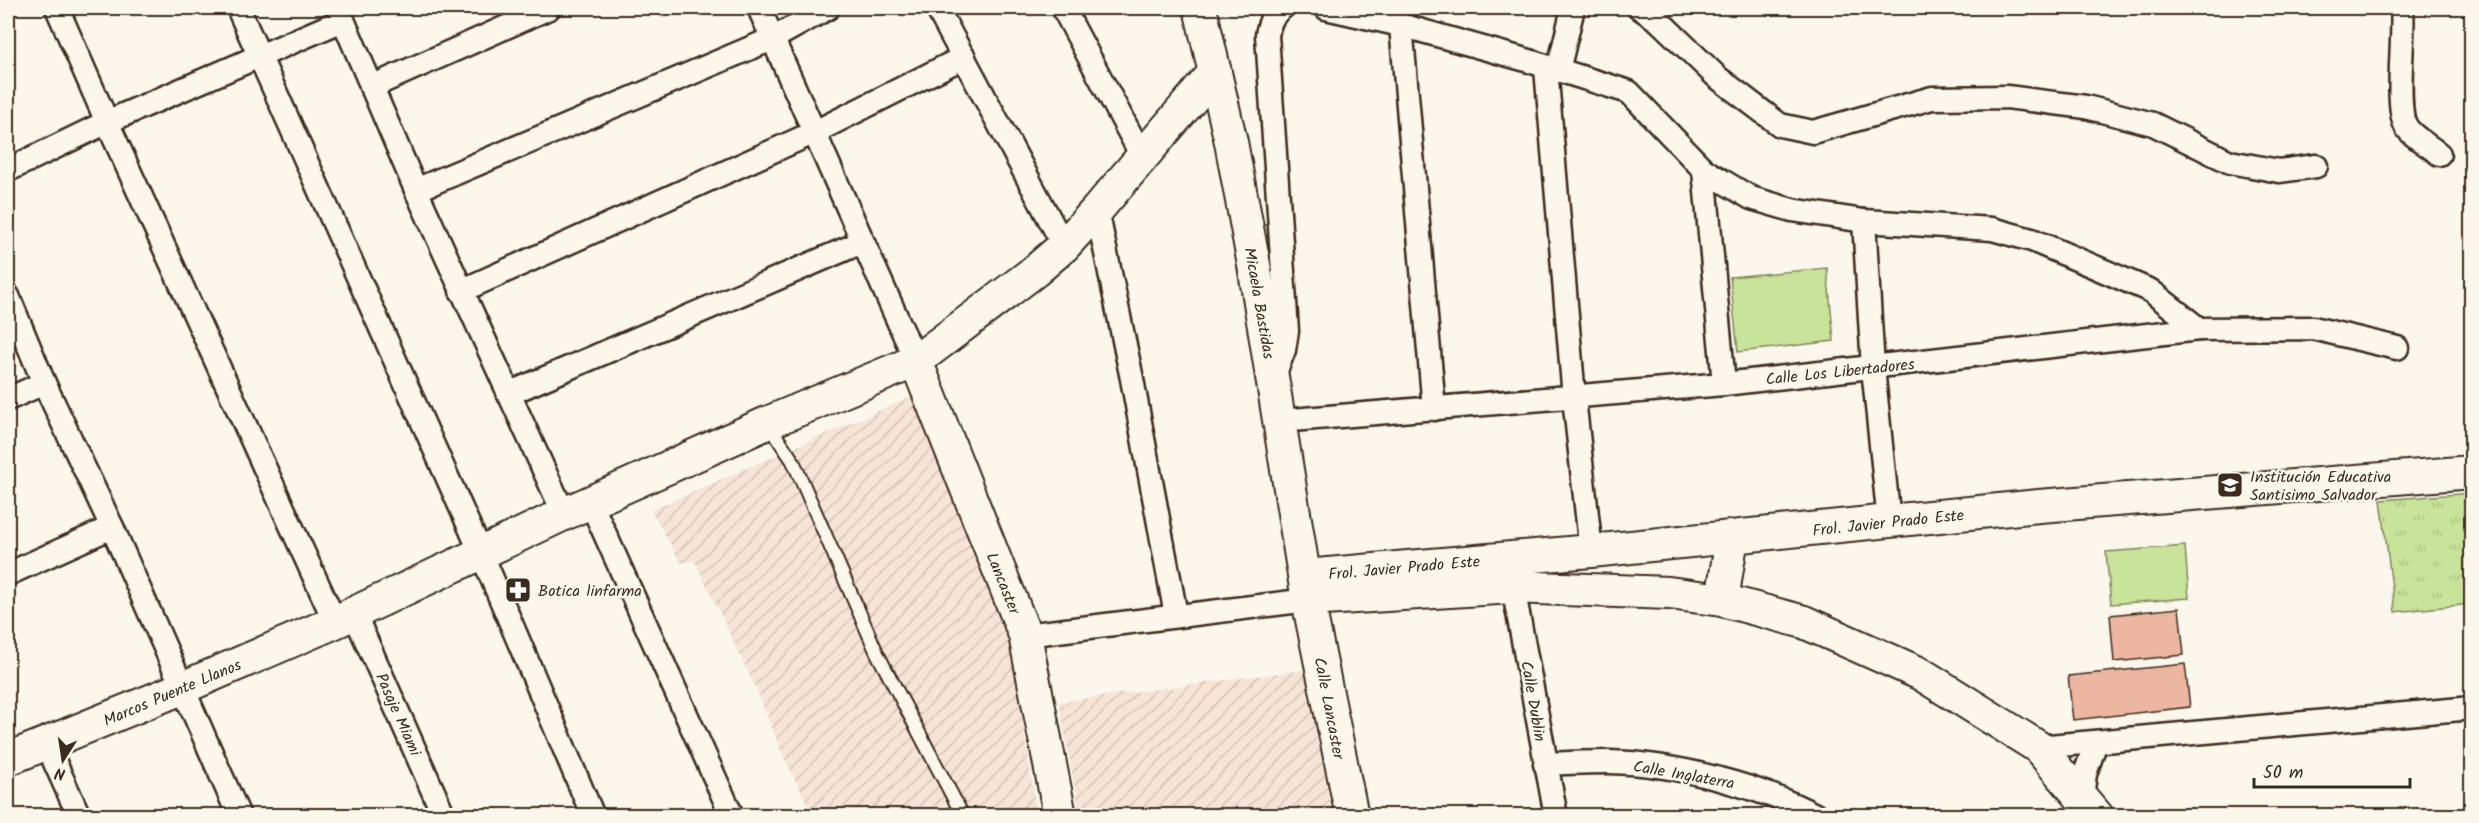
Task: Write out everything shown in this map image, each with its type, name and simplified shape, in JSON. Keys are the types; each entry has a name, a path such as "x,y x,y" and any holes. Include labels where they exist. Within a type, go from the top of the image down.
{"street":[{"name":"Pasaje Miami","path":"57,8 107,122 344,618 444,816"},
{"path":"238,8 482,555 593,816"},
{"path":"371,87 549,8"},
{"path":"759,8 916,361"},
{"path":"416,190 772,39 828,8"},
{"path":"937,8 1064,246"},
{"path":"1063,8 1143,158"},
{"name":"Micaela Bastidas","path":"1200,8 1252,254 1274,378 1306,588"},
{"path":"1274,378 1284,350 1286,321 1266,35 1270,21 1282,8"},
{"path":"1326,8 1401,25 1527,60 1629,92 1704,170 1751,198 1792,210 1864,221 1992,229 2032,240 2151,291 2199,329"},
{"path":"1573,8 1552,69 1574,398 1591,551"},
{"path":"1640,8 1659,21 1717,77 1780,125 1796,130 1813,132 1932,98 2007,96 2086,106 2153,124 2230,162 2279,171 2316,165"},
{"path":"2402,8 2404,26 2400,112 2407,128 2439,154"},
{"path":"8,170 107,122 259,56 340,14 508,394 577,509 732,816"},
{"path":"1401,25 1434,409"},
{"path":"462,291 815,132 964,57"},
{"name":"Marcos Puente Llanos","path":"8,759 47,745 344,618 767,423 916,361 1035,271 1064,246 1143,158 1215,72"},
{"path":"1704,170 1724,384"},
{"path":"1097,210 1134,385 1176,615"},
{"path":"1864,221 1873,368 1889,522"},
{"path":"508,394 862,242"},
{"path":"8,296 44,383 112,527 239,816"},
{"name":"Calle Los Libertadores","path":"1280,421 1724,384 2199,329 2313,328 2397,348"},
{"name":"Lancaster","path":"916,361 1025,635 1060,816"},
{"path":"8,399 44,383"},
{"name":"Frol. Javier Prado Este","path":"1306,588 1591,551 2039,506 2472,472"},
{"path":"8,574 112,527"},
{"path":"1722,600 1732,537"},
{"path":"1025,635 1176,615 1306,588 1513,587 1669,593 1722,600 1804,622 1921,674 2038,747 2089,807"},
{"name":"Calle Dublin","path":"1513,587 1556,816"},
{"name":"Calle Lancaster","path":"1306,588 1352,816"},
{"path":"2038,747 2472,708"},
{"path":"2089,807 2085,774 2096,742"},
{"path":"47,745 79,816"},
{"name":"Calle Inglaterra","path":"1545,764 1611,762 1678,770 1740,784 1801,807 1817,816"}],"lane":[{"path":"767,423 793,461 877,653 963,816"}],"shaded area":[{"path":"911,397 990,578 1014,663 1037,815 813,815 782,753 758,693 695,561 681,563 651,510"},
{"path":"1310,669 1336,815 1080,815 1059,702"}],"green space":[{"path":"1827,268 1834,341 1738,352 1730,277"},
{"path":"2471,493 2471,604 2395,612 2381,500"},
{"path":"2185,546 2189,598 2111,604 2106,552"}],"building":[{"path":"2179,608 2184,655 2114,662 2110,615"},
{"path":"2185,664 2190,707 2073,720 2068,676"}],"place":[{"name":"Institución Educativa Santisimo Salvador","path":"2230,485"},
{"name":"Botica linfarma","path":"518,590"}]}
